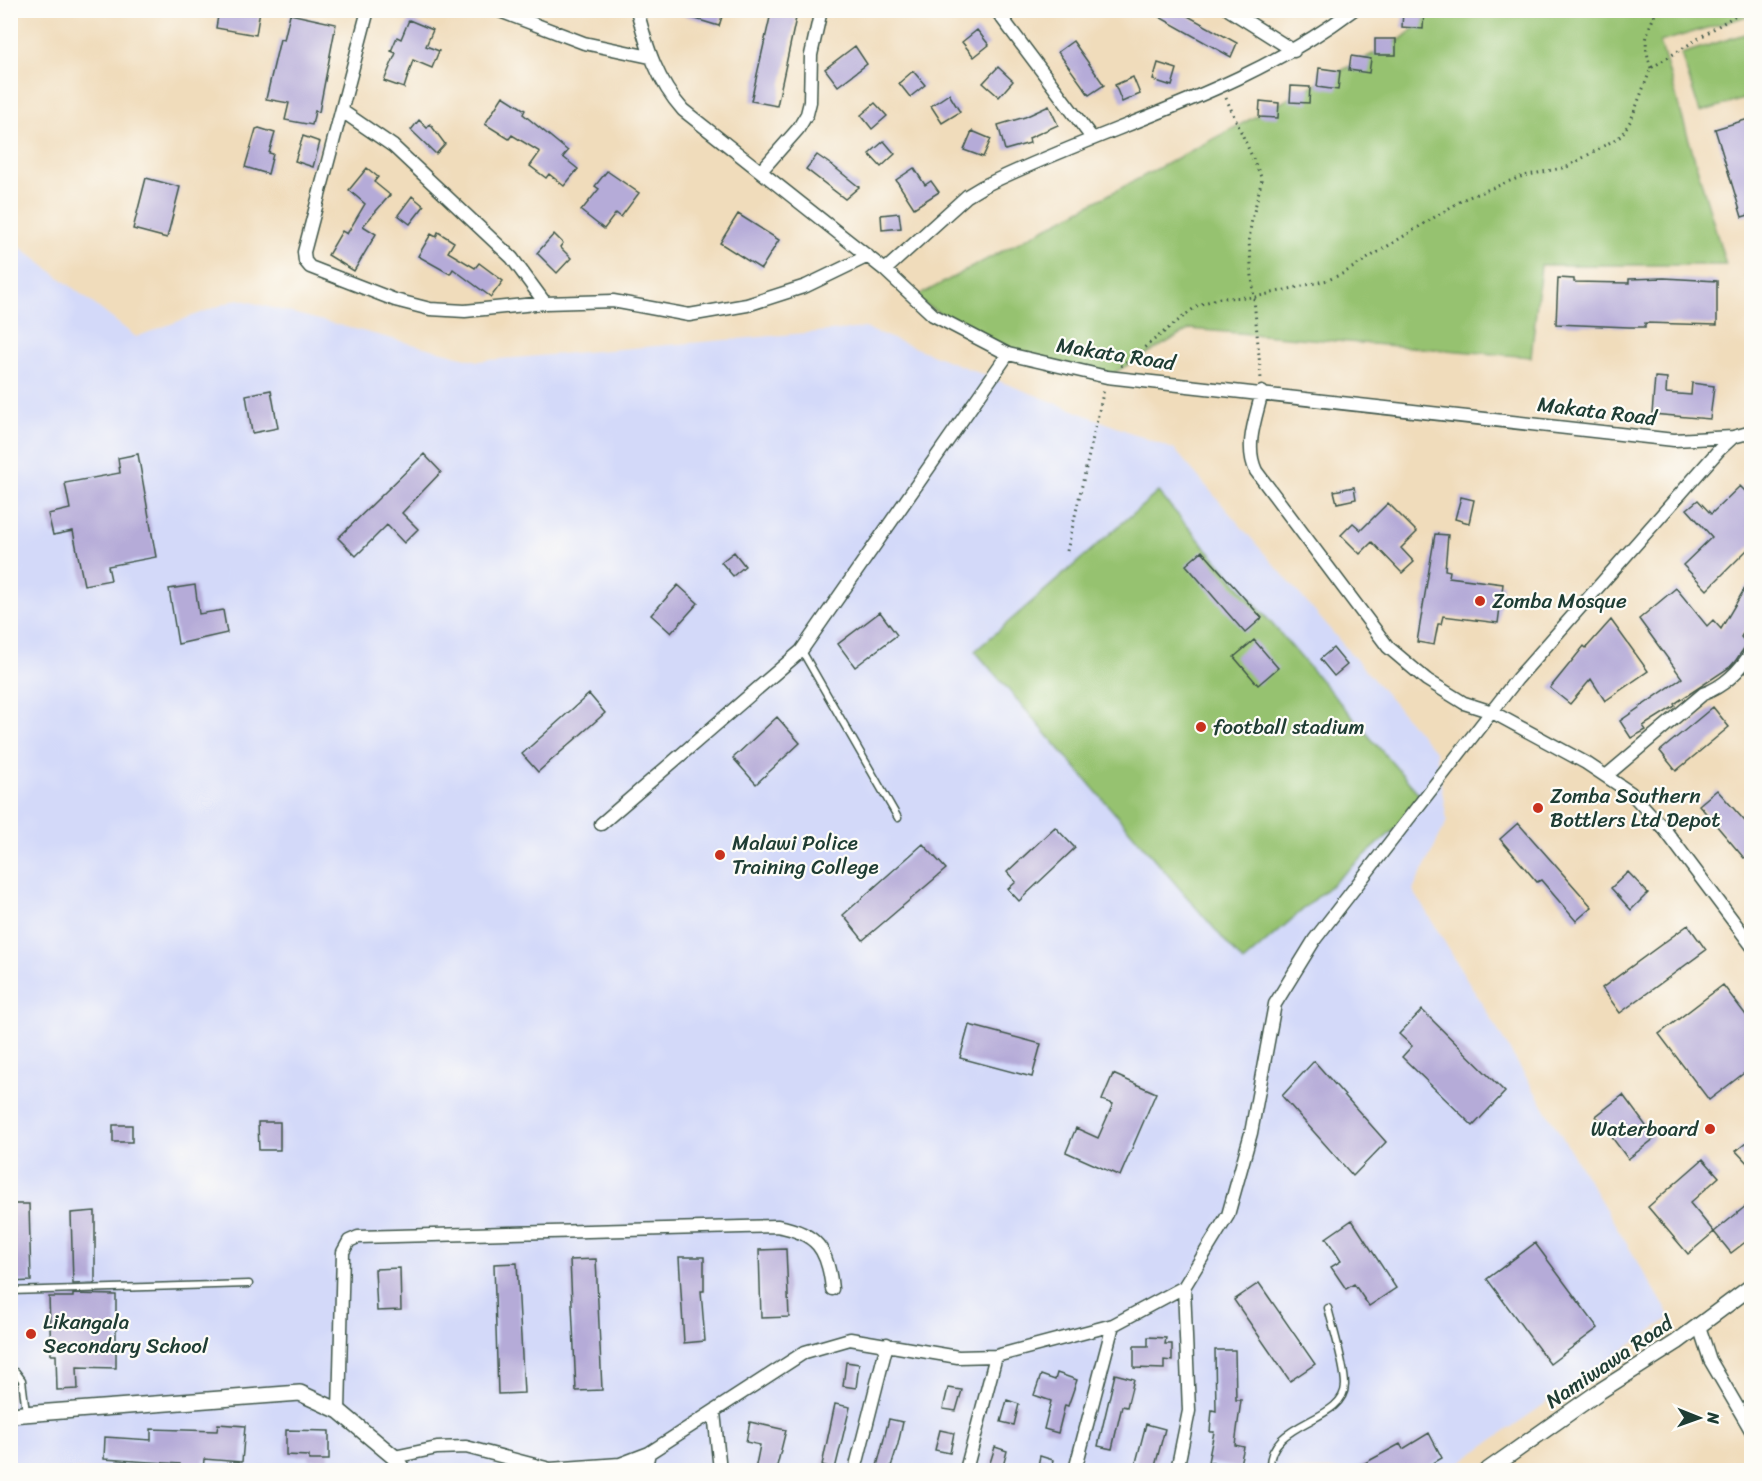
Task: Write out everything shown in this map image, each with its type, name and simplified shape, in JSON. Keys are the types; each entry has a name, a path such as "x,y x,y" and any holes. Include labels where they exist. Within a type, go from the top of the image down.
{"street":[{"path":"368,10 304,252 310,267 395,300 430,309 465,310 545,303 613,301 689,315 714,312 806,286 868,256"},
{"path":"497,10 584,43 650,57"},
{"name":"Makata Road","path":"638,10 650,57 664,86 683,110 868,256 933,315 1008,354 1107,377 1262,392 1674,440 1733,437 1752,432"},
{"path":"761,171 798,129 807,114 810,102 811,55 821,10"},
{"path":"996,10 1092,138"},
{"path":"1228,10 1294,51"},
{"path":"885,270 982,187 1092,138 1221,87 1294,51 1353,10"},
{"path":"342,111 393,146 519,266 545,303"},
{"path":"601,824 801,651 1008,354"},
{"path":"1262,392 1251,438 1252,463 1388,647 1427,680 1464,703 1492,712 1606,776 1631,793 1650,811 1752,946"},
{"path":"394,1457 437,1448 466,1447 550,1469 620,1464 649,1453 805,1352 850,1339 958,1357 996,1356 1113,1325 1184,1287 1228,1215 1251,1133 1275,1004 1315,939 1517,679 1697,473 1733,437"},
{"path":"1606,776 1703,694 1716,689 1732,678 1752,651"},
{"path":"339,1411 343,1252 349,1241 358,1237 777,1226 801,1230 815,1242 825,1255 832,1289"},
{"name":"Namiwawa Road","path":"1488,1470 1699,1326 1752,1286"},
{"path":"1177,1470 1189,1411 1184,1287"},
{"path":"1076,1470 1113,1325"},
{"path":"1699,1326 1710,1360 1752,1432"},
{"path":"855,1470 887,1344"},
{"path":"966,1470 996,1356"},
{"path":"18,1414 300,1393 339,1411 394,1457 404,1470"},
{"path":"714,1412 720,1470"},
{"path":"645,1470 649,1453"}],"lane":[{"path":"801,651 898,818"},
{"path":"10,1291 249,1284"},
{"path":"1270,1470 1269,1464 1282,1437 1339,1403 1345,1386 1328,1308"},
{"path":"10,1372 16,1372 22,1380 18,1414"}],"path":[{"path":"1651,68 1644,47 1645,34 1657,10"},
{"path":"1066,551 1107,377 1198,305 1220,298 1255,297 1336,277 1464,199 1523,176 1567,167 1589,156 1621,136 1651,68 1744,10"},
{"path":"1221,87 1262,179 1249,242 1262,392"}],"shaded area":[{"name":"Malawi Police Training College","path":"10,239 136,337 238,299 478,361 865,328 1175,450 1436,752 1447,821 1413,890 1671,1317 1449,1470 11,1470"}],"green space":[{"path":"1435,11 1751,11 1751,15 1660,42 1726,265 1541,265 1531,357 1190,329 1107,377 1008,354 914,298 1401,39"},
{"path":"1751,32 1751,97 1700,112 1681,54"},
{"name":"football stadium","path":"1158,492 1426,802 1243,962 975,651"}],"building":[{"path":"219,10 260,10 256,35 216,28"},
{"path":"680,10 724,10 719,26 679,14"},
{"path":"1147,10 1177,10 1237,43 1231,57"},
{"path":"1403,11 1424,12 1423,29 1402,27"},
{"path":"771,13 796,18 777,106 751,101"},
{"path":"290,14 336,24 319,112 315,111 312,125 285,120 289,103 266,99 280,39 284,40"},
{"path":"409,20 433,30 426,46 439,51 432,68 413,60 404,88 384,81 396,53 391,51 397,37 401,39"},
{"path":"977,30 989,45 974,57 962,42"},
{"path":"1375,39 1396,39 1396,55 1375,55"},
{"path":"1073,41 1104,85 1089,95 1058,52"},
{"path":"855,46 867,64 838,86 825,69"},
{"path":"1351,56 1371,59 1369,73 1349,70"},
{"path":"1158,63 1177,69 1172,86 1153,80"},
{"path":"998,67 1013,81 999,97 983,83"},
{"path":"1319,68 1340,71 1338,90 1317,87"},
{"path":"913,71 925,85 910,97 899,83"},
{"path":"1133,77 1140,94 1122,102 1115,85"},
{"path":"1291,86 1310,87 1309,103 1290,102"},
{"path":"949,94 960,112 942,123 931,106"},
{"path":"503,96 525,110 523,114 568,151 563,157 578,169 564,186 549,174 546,178 530,166 540,152 512,135 509,139 485,124"},
{"path":"1260,101 1279,103 1278,118 1259,117"},
{"path":"875,103 887,116 872,129 861,115"},
{"path":"1049,106 1058,125 1029,138 1030,143 1005,150 998,125 1025,117"},
{"path":"1752,118 1752,149 1747,150 1752,164 1752,214 1742,217 1715,129"},
{"path":"419,120 427,128 430,124 445,144 436,154 411,130"},
{"path":"256,129 275,133 269,153 273,154 268,174 245,167"},
{"path":"972,131 991,139 983,157 964,150"},
{"path":"303,136 320,142 313,167 295,161"},
{"path":"884,141 895,154 881,167 869,154"},
{"path":"817,155 859,187 845,199 806,169"},
{"path":"367,168 378,177 374,182 390,195 363,226 376,234 354,271 328,255 342,231 347,234 365,204 349,190"},
{"path":"914,168 925,185 931,181 939,192 914,208 896,180"},
{"path":"607,171 639,193 621,217 616,213 604,229 581,211 599,189 595,186"},
{"path":"146,178 180,187 167,238 133,229"},
{"path":"412,196 424,206 410,224 398,215"},
{"path":"899,213 901,228 882,230 881,215"},
{"path":"738,214 779,240 761,269 720,243"},
{"path":"438,232 454,242 448,252 475,268 479,263 503,281 491,297 453,269 450,274 418,256 431,234 436,237"},
{"path":"554,234 563,243 560,247 571,258 557,273 537,253"},
{"path":"1558,278 1574,279 1574,282 1629,283 1629,279 1664,278 1717,281 1717,325 1645,323 1645,327 1629,327 1556,324"},
{"path":"1655,377 1667,378 1666,393 1691,395 1692,383 1714,386 1710,419 1652,414"},
{"path":"271,390 278,428 252,433 246,395"},
{"path":"138,454 156,557 108,566 111,580 84,585 73,531 53,535 48,514 70,509 65,483 120,473 118,458"},
{"path":"424,454 441,472 402,513 418,529 404,543 387,525 356,556 338,538"},
{"path":"1740,486 1752,498 1752,545 1707,590 1683,565 1712,537 1687,509 1698,500 1711,514"},
{"path":"1354,487 1356,499 1337,503 1334,491"},
{"path":"1461,497 1474,500 1469,523 1455,519"},
{"path":"1388,503 1417,532 1401,548 1414,562 1402,573 1372,542 1360,554 1341,535 1353,523 1361,530"},
{"path":"1435,534 1448,535 1445,570 1450,571 1449,577 1503,584 1498,623 1443,616 1441,624 1438,624 1434,645 1417,642"},
{"path":"1202,551 1262,618 1245,633 1186,565"},
{"path":"734,552 745,566 733,576 721,562"},
{"path":"1752,576 1752,618 1741,637 1747,644 1736,660 1730,667 1643,726 1646,730 1631,738 1620,721 1682,678 1639,619 1676,588 1707,626 1713,620 1721,629"},
{"path":"195,585 199,614 223,610 227,633 178,644 169,589"},
{"path":"678,585 698,603 671,633 651,615"},
{"path":"880,612 897,635 855,667 838,644"},
{"path":"1611,620 1648,671 1605,701 1591,679 1570,704 1550,688 1584,646 1586,648"},
{"path":"1254,640 1278,668 1258,685 1234,657"},
{"path":"1333,648 1347,665 1334,676 1320,659"},
{"path":"589,694 605,713 538,772 522,754"},
{"path":"1713,707 1729,727 1676,771 1660,751"},
{"path":"777,717 800,743 756,784 733,758"},
{"path":"1717,790 1752,829 1752,852 1744,858 1699,805"},
{"path":"1518,823 1592,907 1576,921 1541,880 1537,882 1500,839"},
{"path":"1055,827 1075,848 1019,901 1008,889 1016,882 1007,872"},
{"path":"923,844 946,869 863,940 843,915"},
{"path":"1628,872 1648,893 1631,910 1611,888"},
{"path":"1688,925 1706,950 1620,1013 1602,988"},
{"path":"1723,985 1752,1023 1752,1067 1709,1100 1659,1034"},
{"path":"1422,1010 1505,1092 1473,1126 1402,1057 1412,1046 1399,1034"},
{"path":"969,1025 1041,1044 1032,1077 960,1058"},
{"path":"1314,1061 1386,1142 1353,1176 1282,1096"},
{"path":"1113,1074 1156,1093 1120,1176 1066,1152 1076,1128 1098,1138 1113,1104 1102,1100"},
{"path":"1623,1095 1655,1138 1628,1159 1596,1116"},
{"path":"258,1122 280,1122 280,1150 259,1150"},
{"path":"113,1125 132,1125 132,1142 113,1142"},
{"path":"1752,1138 1752,1168 1736,1151"},
{"path":"1703,1159 1719,1177 1690,1203 1714,1232 1688,1254 1648,1207"},
{"path":"1752,1201 1752,1237 1731,1253 1714,1232"},
{"path":"10,1204 29,1204 31,1281 10,1282"},
{"path":"95,1211 95,1283 73,1284 71,1213"},
{"path":"1352,1220 1396,1288 1369,1306 1354,1284 1346,1289 1331,1267 1341,1261 1326,1238"},
{"path":"1535,1243 1598,1328 1550,1364 1487,1279"},
{"path":"786,1249 789,1317 761,1318 759,1250"},
{"path":"679,1257 704,1257 704,1291 701,1291 705,1341 684,1343"},
{"path":"596,1259 602,1390 576,1391 570,1260"},
{"path":"517,1263 524,1393 498,1394 494,1264"},
{"path":"400,1268 401,1310 377,1311 375,1269"},
{"path":"1259,1283 1315,1364 1290,1381 1234,1300"},
{"path":"73,1294 116,1295 116,1368 77,1367 78,1389 57,1390 56,1355 51,1355 49,1297 73,1297"},
{"path":"1148,1337 1166,1338 1165,1344 1172,1344 1172,1361 1164,1360 1164,1369 1134,1368 1134,1346 1148,1346"},
{"path":"1215,1350 1235,1350 1236,1400 1241,1400 1235,1445 1244,1447 1239,1468 1208,1462 1214,1432 1210,1432 1212,1410 1216,1411"},
{"path":"846,1362 859,1364 856,1388 843,1386"},
{"path":"1057,1373 1077,1380 1068,1406 1065,1405 1058,1433 1044,1429 1051,1401 1034,1395 1041,1375 1055,1380"},
{"path":"1115,1374 1134,1379 1127,1407 1122,1406 1112,1449 1098,1446"},
{"path":"948,1388 962,1390 956,1411 943,1409"},
{"path":"1007,1400 1019,1404 1014,1425 1001,1422"},
{"path":"835,1404 850,1407 835,1469 822,1465"},
{"path":"889,1419 903,1422 898,1444 890,1470 876,1470"},
{"path":"750,1422 786,1430 776,1470 755,1470 760,1445 746,1442"},
{"path":"218,1424 245,1426 242,1462 204,1459 203,1470 194,1470 179,1469 180,1464 104,1459 105,1437 151,1440 151,1429 217,1431"},
{"path":"1146,1424 1165,1429 1154,1470 1134,1470"},
{"path":"286,1430 329,1431 329,1460 309,1460 309,1456 286,1455"},
{"path":"940,1430 954,1433 950,1453 935,1450"},
{"path":"1429,1433 1442,1458 1421,1470 1352,1470 1400,1444 1403,1449"},
{"path":"995,1447 1007,1451 1002,1470 989,1466"},
{"path":"1040,1456 1053,1460 1051,1470 1037,1470"}],"place":[{"name":"Zomba Mosque","path":"1480,601"},
{"name":"football stadium","path":"1201,727"},
{"name":"Zomba Southern Bottlers Ltd Depot","path":"1538,808"},
{"name":"Malawi Police Training College","path":"720,855"},
{"name":"Waterboard","path":"1710,1129"},
{"name":"Likangala Secondary School","path":"31,1334"}]}
